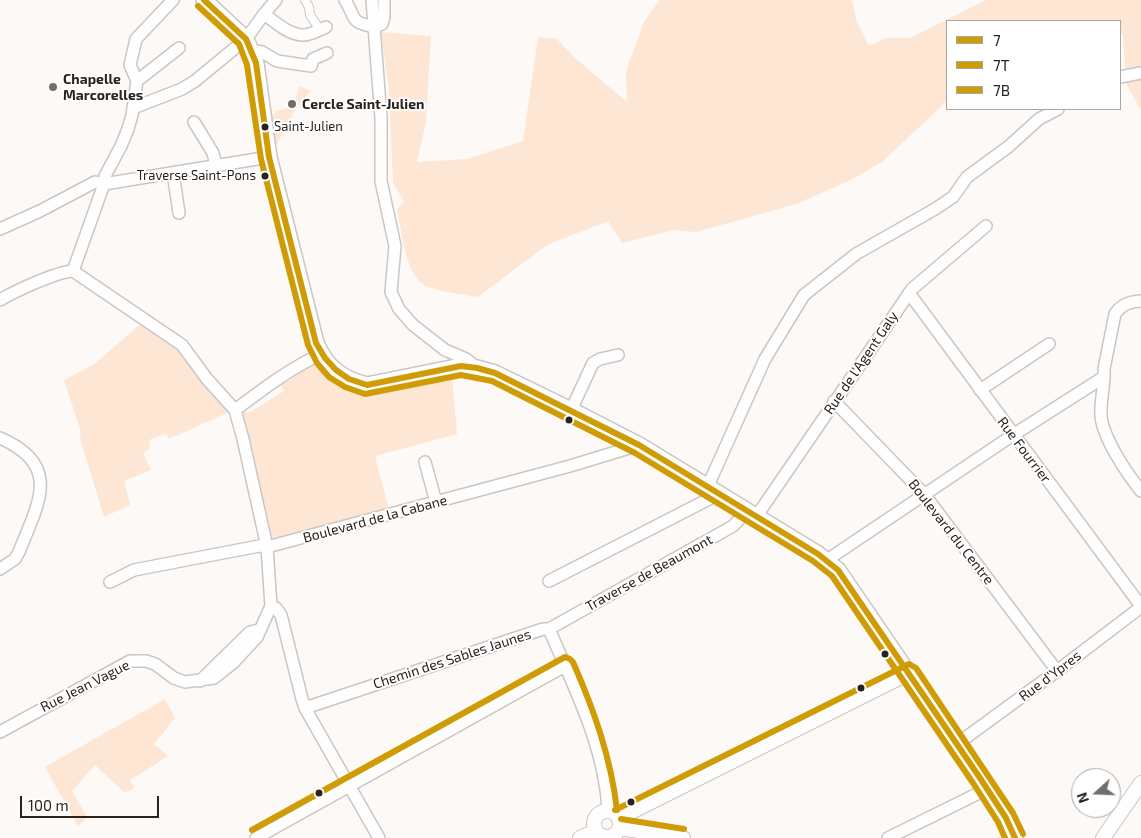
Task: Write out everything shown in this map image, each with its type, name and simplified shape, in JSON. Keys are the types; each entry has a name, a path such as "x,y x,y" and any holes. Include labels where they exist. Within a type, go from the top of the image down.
{"main road":[{"path":"204,0 249,44 256,63 269,157 316,342 321,354 336,373 355,382 367,385 453,367 477,368 495,373 639,445 826,560 838,570 909,673 1006,818 1015,838"}],"street":[{"path":"73,271 104,184 105,176 128,129 137,81 130,65 136,40 173,0"},
{"path":"260,0 266,12 285,29 300,35 306,35 323,28 310,15 309,7 305,0"},
{"path":"133,108 188,86 234,51 249,44 266,12 276,0"},
{"path":"345,0 353,19 359,24 374,27 382,24 384,0"},
{"path":"372,0 381,118 381,181 395,246 392,292 399,309 413,325 444,350 466,359 477,368"},
{"path":"249,44 277,61 311,66 314,58 327,53"},
{"path":"137,81 179,48"},
{"path":"1121,77 1141,73"},
{"path":"549,581 709,499 765,359 804,295 856,254 953,197 966,177 1039,120 1056,110"},
{"path":"194,122 213,154 216,165"},
{"path":"0,229 40,211 95,182 104,184 269,157"},
{"path":"173,173 178,213"},
{"name":"Rue de l'Agent Galy","path":"751,514 834,401 908,293 986,226"},
{"path":"0,300 46,279 73,271 182,346 207,379 235,410 267,547 271,606 276,608 281,615 302,700 379,838"},
{"name":"Rue Fourrier","path":"908,293 1141,606"},
{"path":"1141,301 1128,302 1119,308 1115,314 1104,369 1101,411 1105,432 1129,476 1141,491"},
{"path":"980,390 1049,344"},
{"path":"235,410 286,373 321,354"},
{"path":"571,410 593,363 600,359 618,356"},
{"path":"826,560 1013,435 1104,377"},
{"name":"Boulevard du Centre","path":"834,401 924,494 1057,671"},
{"path":"0,438 20,448 28,455 36,468 41,482 38,502 19,552 15,558 0,569"},
{"name":"Boulevard de la Cabane","path":"110,582 134,570 259,546 267,547 570,466 639,445"},
{"path":"425,462 436,502"},
{"name":"Traverse de Beaumont","path":"549,629 733,526 751,514"},
{"name":"Rue Jean Vague","path":"0,732 130,661 146,661 155,664 179,681 200,681 250,632 259,630 271,606"},
{"name":"Rue d'Ypres","path":"957,744 1057,671 1141,606"},
{"name":"Chemin des Sables Jaunes","path":"306,708 543,629 549,629 584,712 616,819"},
{"path":"256,838 565,666"},
{"path":"616,819 909,673"},
{"path":"1103,838 1141,785"},
{"path":"888,838 987,789"},
{"path":"602,835 594,822 599,814 677,838"},
{"path":"580,838 602,835 614,836 616,819"}],"shaded area":[{"path":"660,0 852,0 857,23 869,46 886,38 910,38 946,20 946,102 882,162 851,180 796,204 696,232 673,230 622,243 608,221 547,245 478,297 441,291 421,283 415,275 406,254 397,209 404,202 393,183 389,90 381,32 431,36 426,122 417,162 468,159 523,141 538,37 557,39 575,58 627,102 626,74 644,22"},
{"path":"986,0 1141,0 1141,110 1126,84 1123,34 1121,33 1121,20 946,20"},
{"path":"300,86 310,91 296,108 275,148 271,118 276,111 292,107"},
{"path":"143,322 183,350 229,412 169,439 166,433 149,440 150,448 143,453 151,470 124,481 130,505 104,517 80,438 81,432 64,380 93,365"},
{"path":"316,363 329,377 344,386 358,391 374,392 389,390 452,377 457,434 375,456 389,510 269,543 240,413 250,412 284,391 278,381 290,381 294,373"},
{"path":"165,699 175,718 154,744 168,756 130,780 134,788 125,793 95,765 72,791 87,817 78,826 45,767"}],"transit line":[{"name":"7","path":"204,0 246,39 256,63 269,157 316,343 325,358 336,370 349,379 367,385 461,366 495,373 639,445 818,554 838,570 980,778 1006,818 1015,838"},
{"name":"7T","path":"198,6 239,44 247,65 261,159 308,345 317,363 329,377 345,387 365,394 461,375 492,381 635,453 813,561 832,576 973,783 998,822 1005,838"},
{"name":"7B","path":"252,830 565,657 573,662 595,716 611,772 617,810"},
{"name":"7B","path":"615,810 909,664 916,668 1013,813 1023,834"},
{"name":"7B","path":"621,819 684,829"}],"place":[{"name":"Chapelle Marcorelles","path":"53,87"},
{"name":"Cercle Saint-Julien","path":"292,104"},
{"name":"Saint-Julien","path":"265,127"},
{"name":"Traverse Saint-Pons","path":"265,176"}]}
